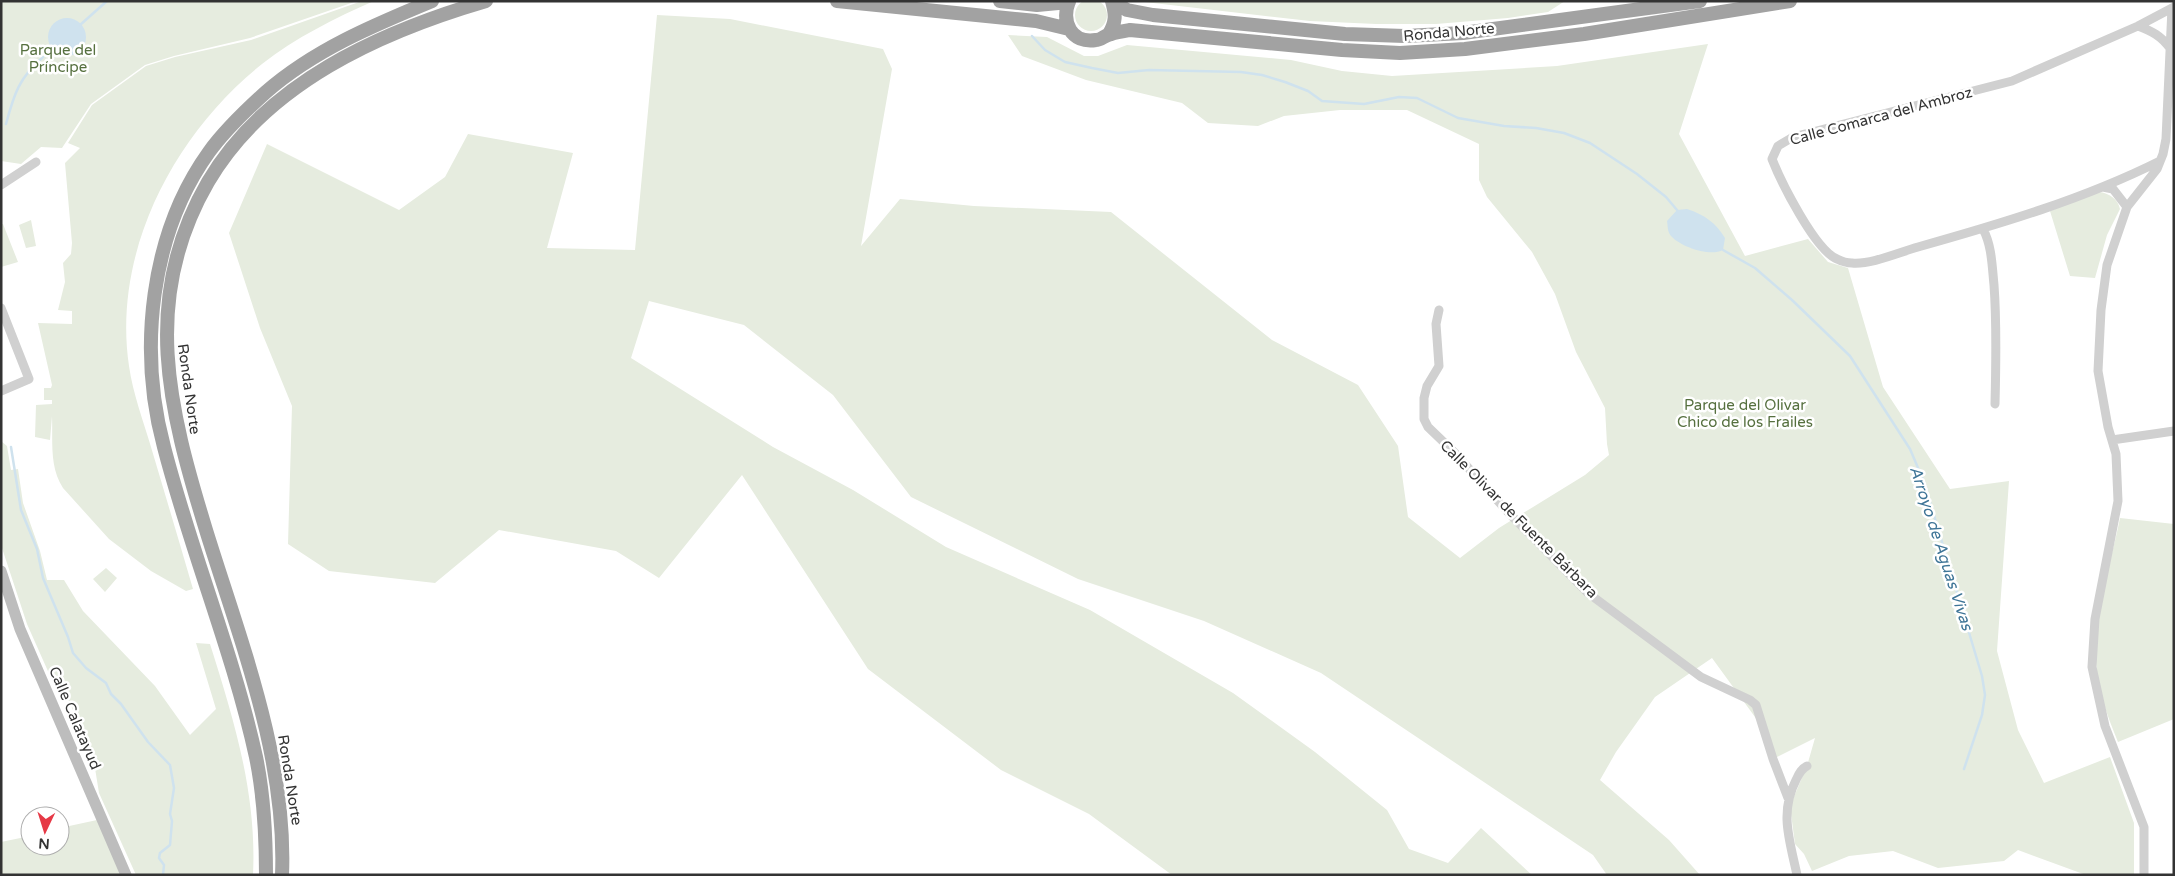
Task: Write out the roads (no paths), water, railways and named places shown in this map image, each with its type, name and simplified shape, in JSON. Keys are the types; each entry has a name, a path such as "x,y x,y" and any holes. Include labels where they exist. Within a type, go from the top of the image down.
{"highway":[{"name":"Ronda Norte","path":"266,875 265,816 256,760 242,699 163,446 154,391 151,337 158,269 181,202 209,152 237,120 267,91 329,48 367,28 432,1"},
{"name":"Ronda Norte","path":"282,875 281,814 275,770 260,708 189,476 176,426 166,345 172,274 189,219 201,194 216,167 256,119 285,96 315,76 374,42 410,26 486,1"},
{"name":"Ronda Norte","path":"837,1 1036,21 1068,29 1076,37 1087,41 1099,40 1109,34 1130,30 1342,50 1400,53 1465,49 1584,34 1790,1"},
{"path":"1000,1 1037,5 1069,2 1065,15 1068,29"},
{"name":"Ronda Norte","path":"1109,34 1115,24 1116,14 1112,1"},
{"name":"Ronda Norte","path":"1112,1 1127,10 1153,15 1345,34 1405,36 1463,33 1700,1"}],"main road":[{"name":"Calle Calatayud","path":"1,572 20,628 126,875"}],"street":[{"name":"Calle Comarca del Ambroz","path":"2160,161 2103,187 1983,229 1873,260 1852,263 1835,258 1820,245 1780,181 1772,159 1778,146 1793,137 2012,81 2138,26 2173,8"},
{"path":"2144,875 2144,828 2105,726 2092,667 2095,619 2118,501 2116,454 2098,372 2101,310 2107,265 2127,207 2157,170 2166,139 2173,8"},
{"path":"2138,26 2162,38 2170,48"},
{"path":"1,185 36,162"},
{"path":"2103,187 2113,189 2127,207"},
{"path":"1983,229 1992,257 1997,332 1994,404"},
{"path":"1,308 30,379 1,391"},
{"name":"Calle Olivar de Fuente Bárbara","path":"1439,310 1436,324 1439,366 1427,386 1424,398 1424,419 1428,427 1454,452 1506,511 1588,593 1701,677 1750,700 1756,706 1772,759 1788,798"},
{"path":"2112,440 2174,431"},
{"path":"1797,875 1788,837 1786,811 1788,798 1801,769 1808,766"}],"water":[{"path":"67,18 74,19 80,24 85,30 85,44 80,50 74,55 67,56 60,55 54,50 49,44 48,37 49,30 54,24 60,19"},
{"path":"1687,209 1705,217 1718,228 1725,238 1723,250 1703,252 1682,244 1671,236 1667,221 1677,210"}],"waterway":[{"path":"80,25 107,1"},
{"name":"Arroyo de Aguas Vivas","path":"1032,36 1045,50 1065,62 1118,73 1149,70 1241,72 1262,75 1285,82 1308,91 1322,101 1364,104 1399,97 1417,98 1458,118 1564,133 1590,143 1637,174 1666,197 1677,210"},
{"name":"Arroyo de Aguas Vivas","path":"6,124 18,87 28,72 43,57"},
{"name":"Arroyo de Aguas Vivas","path":"1723,250 1755,268 1792,300 1850,356 1910,449 1924,482 1982,676 1985,695 1982,715 1964,769"},
{"name":"Arroyo de Aguas Vivas","path":"11,447 21,510 37,549 43,578 73,653 86,668 106,683 111,694 121,704 148,742 170,765 174,788 170,814 172,821 170,845 160,853 159,858 164,865 163,875"}],"park label":[{"name":"Parque del Príncipe","path":"58,58"},
{"name":"Parque del Olivar Chico de los Frailes","path":"1745,414"}]}
